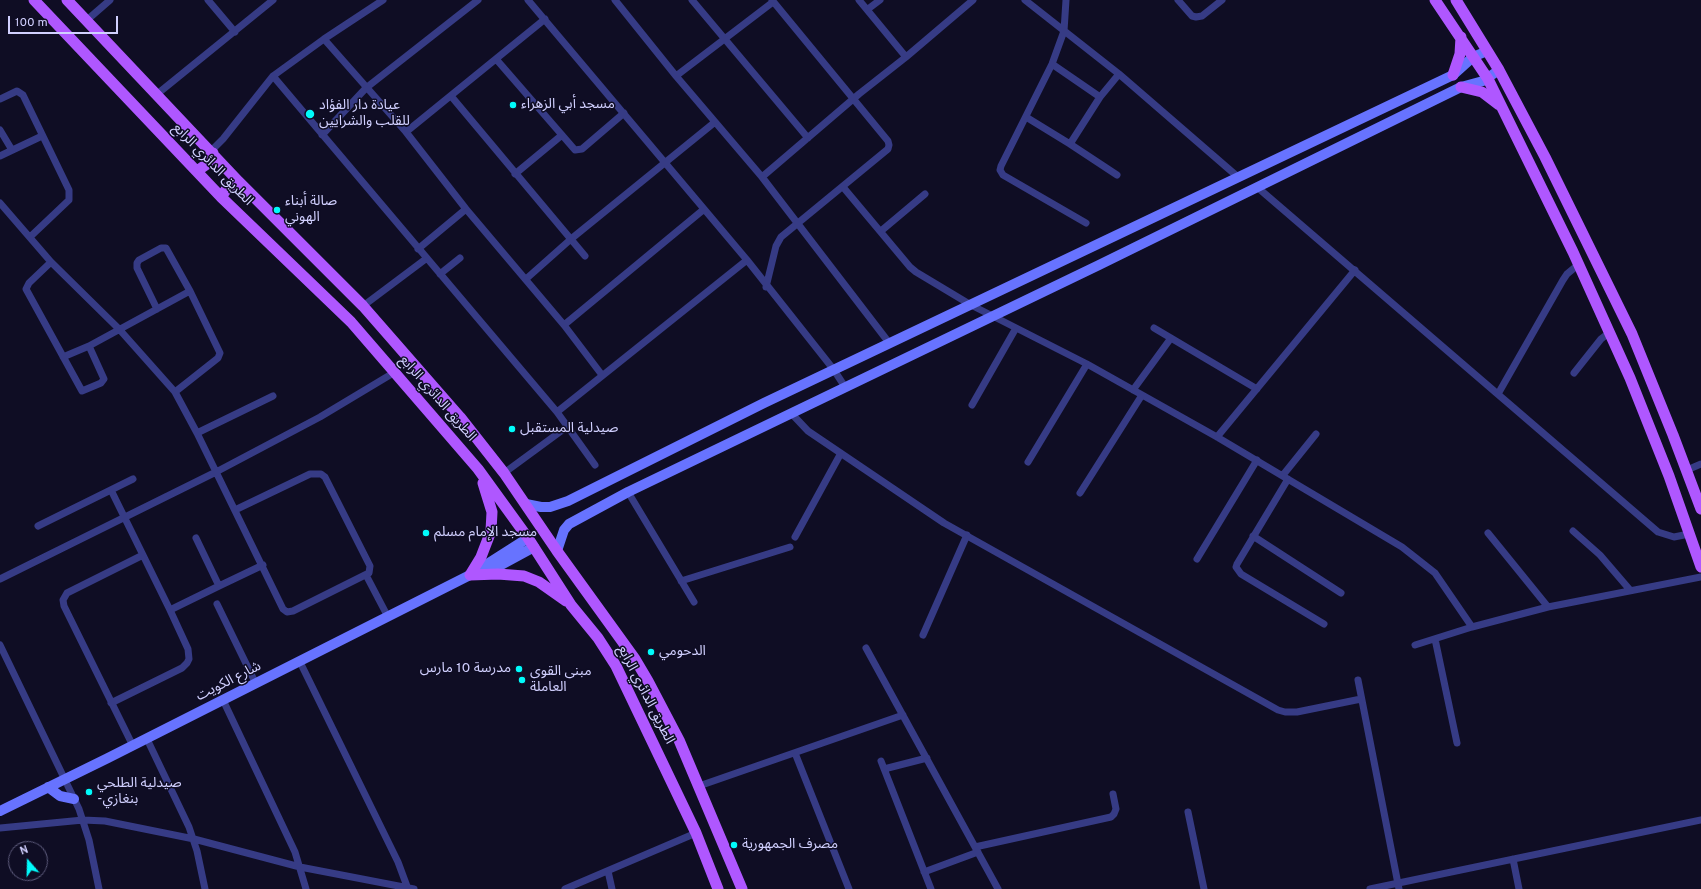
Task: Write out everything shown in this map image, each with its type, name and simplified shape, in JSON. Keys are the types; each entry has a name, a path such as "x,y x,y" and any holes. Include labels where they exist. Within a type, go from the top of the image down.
{"main road":[{"name":"الطريق الدائري الرابع","path":"34,0 221,197 351,322 478,469 531,542 572,605 598,638 616,666 696,832 718,889"},
{"name":"الطريق الدائري الرابع","path":"67,0 239,182 363,306 460,417 504,473 557,551 635,659 648,681 679,740 742,889"},
{"path":"1435,0 1488,79 1579,264 1610,332 1658,449 1701,567"},
{"path":"1456,0 1499,70 1545,157 1632,334 1687,470 1701,509"},
{"path":"1453,75 1460,54 1461,37"},
{"path":"526,504 550,507 568,501 764,403 890,344 1238,176 1453,75 1473,57 1487,51"},
{"path":"557,551 564,530 569,524 628,492 1461,87 1488,79 1499,70"},
{"path":"1453,75 1459,79 1461,87"},
{"path":"1461,87 1482,92 1502,108"},
{"path":"197,171 207,164 212,152"},
{"path":"221,197 228,187 239,182"},
{"path":"470,576 489,540 492,522 490,503 478,469"},
{"name":"شارع الكويت","path":"0,811 147,739 470,576 531,542"},
{"path":"470,576 498,574 524,576 539,582 572,605"},
{"path":"48,788 60,796 74,799"}],"street":[{"path":"87,20 110,0"},
{"path":"208,0 235,32"},
{"path":"156,95 273,0"},
{"path":"212,152 273,76 381,0"},
{"path":"322,135 366,88 478,0"},
{"path":"528,0 747,260 766,287 834,370 845,387"},
{"path":"615,0 676,76 762,177 890,344"},
{"path":"692,0 808,138"},
{"path":"859,0 868,9 906,57"},
{"path":"868,9 880,0"},
{"path":"762,177 853,99 906,57 973,0"},
{"path":"1025,0 1118,74 1238,176"},
{"path":"1066,0 1064,31 1052,64 1000,170 1003,175 1086,223"},
{"path":"1178,0 1192,16 1196,17 1202,16 1222,0"},
{"path":"676,76 772,1 888,141 888,149 797,223 778,241 766,287"},
{"path":"406,132 545,19"},
{"path":"324,39 406,132 466,209 564,325 602,375"},
{"path":"496,59 575,150 579,151 624,113"},
{"path":"1052,64 1100,97"},
{"path":"1070,144 1100,97 1118,74"},
{"path":"273,76 418,249 558,412 595,465"},
{"path":"0,99 17,91 22,93 70,190 70,198 30,237"},
{"path":"450,96 585,256"},
{"path":"1026,117 1117,175"},
{"path":"526,279 571,239 715,122"},
{"path":"0,130 12,150"},
{"path":"515,174 562,135"},
{"path":"0,156 42,136"},
{"path":"843,187 910,267 916,272 971,305 1087,364 1217,437 1402,547 1424,564 1440,580 1472,627"},
{"path":"1257,187 1658,532 1674,537 1689,534"},
{"path":"881,231 925,194"},
{"path":"0,203 51,262 119,329 175,392 197,433 216,472 235,510 263,565 283,609 287,612 292,611 369,573 370,566 324,477 321,474 310,474 235,510"},
{"path":"418,249 466,209"},
{"path":"564,325 704,210"},
{"path":"156,309 136,265 139,260 164,248 167,250 190,291 220,353 218,358 175,392"},
{"path":"363,306 427,258"},
{"path":"440,274 460,258"},
{"path":"558,412 602,375 747,260"},
{"path":"51,262 26,287 82,391 101,383 104,379 89,346"},
{"path":"1498,394 1563,280 1567,274 1579,264"},
{"path":"1217,437 1355,270"},
{"path":"63,357 89,346 190,291"},
{"path":"972,405 1016,328"},
{"path":"1154,328 1256,389"},
{"path":"1574,373 1601,339 1610,332"},
{"path":"1133,390 1171,338"},
{"path":"1028,462 1087,364"},
{"path":"0,579 216,472 320,417 395,372"},
{"path":"1080,493 1142,395"},
{"path":"197,433 273,396"},
{"path":"791,413 808,431 924,510 1278,710 1285,712 1297,712 1361,699"},
{"path":"504,473 568,426"},
{"path":"1316,434 1286,477 1237,564 1238,571 1324,624"},
{"path":"795,537 841,453"},
{"path":"1197,559 1257,460"},
{"path":"1687,470 1701,464"},
{"path":"38,526 133,479"},
{"path":"111,490 170,610 188,649 189,659 187,664 112,703"},
{"path":"628,492 694,602"},
{"path":"1573,531 1600,555 1630,590"},
{"path":"1488,534 1548,607"},
{"path":"923,635 967,535"},
{"path":"1253,536 1341,593"},
{"path":"196,538 219,586"},
{"path":"681,581 790,547"},
{"path":"132,746 64,606 63,600 67,593 143,555"},
{"path":"170,610 263,565"},
{"path":"366,575 388,617"},
{"path":"1415,645 1472,627 1548,607 1701,577"},
{"path":"217,604 256,684"},
{"path":"1435,639 1457,743"},
{"path":"0,645 83,820 99,889"},
{"path":"866,648 998,889"},
{"path":"300,662 410,889"},
{"path":"1358,680 1399,886"},
{"path":"223,700 300,867 306,889"},
{"path":"698,786 903,715"},
{"path":"147,739 194,839 205,889"},
{"path":"795,752 849,889"},
{"path":"884,769 927,758"},
{"path":"881,761 931,889"},
{"path":"924,872 977,850 1111,817 1116,809 1113,794"},
{"path":"1188,812 1204,889"},
{"path":"0,828 83,820 105,821 194,839 300,867 410,889"},
{"path":"1370,889 1399,886 1513,859 1701,820"},
{"path":"565,889 696,832"},
{"path":"1513,859 1519,889"},
{"path":"608,871 612,889"}],"place":[{"name":"مسجد أبي الزهراء","path":"513,105"},
{"name":"عيادة دار الفؤاد للقلب والشرايين","path":"310,114"},
{"name":"صالة أبناء الهوني","path":"277,210"},
{"name":"صيدلية المستقبل","path":"512,429"},
{"name":"مسجد الإمام مسلم","path":"426,533"},
{"name":"الدحومي","path":"651,652"},
{"name":"مدرسة 10 مارس","path":"519,669"},
{"name":"مبنى القوى العاملة","path":"522,680"},
{"name":"صيدلية الطلحي -بنغازي","path":"89,792"},
{"name":"مصرف الجمهورية","path":"734,845"}]}
